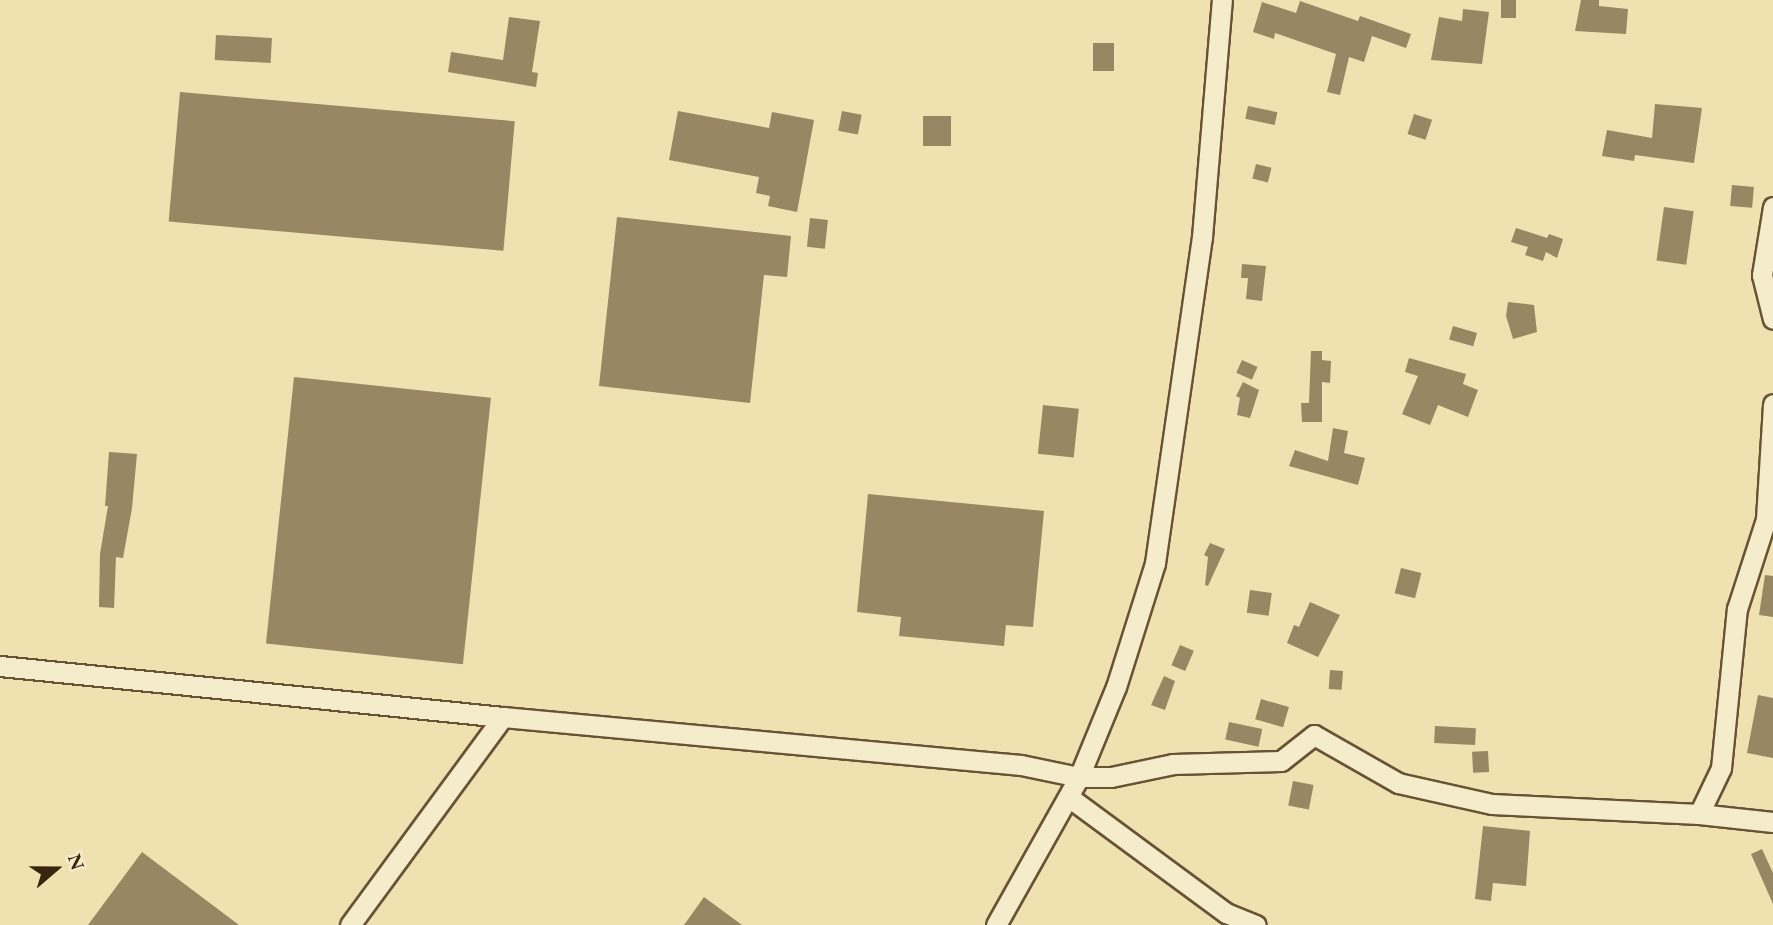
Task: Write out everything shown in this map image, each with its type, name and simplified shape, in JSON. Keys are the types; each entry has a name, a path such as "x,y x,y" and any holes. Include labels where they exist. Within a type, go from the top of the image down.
{"street":[{"path":"996,925 1080,777 1116,687 1155,563 1202,237 1222,0"},
{"path":"1773,207 1762,275 1773,319"},
{"path":"1699,814 1721,768 1737,608 1766,519 1773,404"},
{"path":"0,666 503,717 1021,765 1080,777 1111,777 1173,764 1282,761 1314,735 1398,783 1492,804 1699,814 1773,822"},
{"path":"350,925 503,717"},
{"path":"1070,798 1226,914 1256,925"}],"building":[{"path":"1501,0 1516,0 1516,18 1501,18"},
{"path":"1581,0 1599,0 1599,6 1628,9 1626,34 1575,31"},
{"path":"1300,1 1358,21 1360,16 1411,34 1406,48 1372,36 1364,62 1349,57 1340,95 1327,92 1336,54 1275,33 1274,39 1253,32 1262,2 1296,13"},
{"path":"1463,9 1489,12 1482,64 1431,60 1439,17 1462,21"},
{"path":"509,17 540,21 532,72 538,73 536,87 448,72 451,52 503,60"},
{"path":"216,35 272,38 271,63 215,60"},
{"path":"1093,43 1114,43 1114,71 1093,71"},
{"path":"180,92 515,121 503,251 169,222"},
{"path":"1655,104 1702,108 1694,163 1635,155 1634,161 1602,156 1607,130 1652,138"},
{"path":"1248,106 1277,112 1275,125 1245,119"},
{"path":"678,111 769,128 772,112 814,120 797,212 768,206 770,196 756,193 759,177 669,160"},
{"path":"842,111 862,115 858,134 838,131"},
{"path":"1414,114 1432,120 1426,140 1408,134"},
{"path":"923,116 951,116 951,146 923,146"},
{"path":"1256,164 1272,168 1268,182 1252,179"},
{"path":"1732,185 1754,187 1752,208 1730,206"},
{"path":"1664,207 1694,211 1686,265 1656,260"},
{"path":"617,217 791,236 787,277 764,275 750,403 599,386"},
{"path":"810,218 828,220 825,249 807,247"},
{"path":"1516,228 1547,238 1549,234 1563,239 1557,258 1546,252 1543,261 1525,255 1528,247 1511,242"},
{"path":"1242,264 1266,266 1262,301 1246,299 1248,278 1241,278"},
{"path":"1508,302 1534,305 1537,332 1513,339 1506,316"},
{"path":"1453,326 1477,333 1473,346 1449,339"},
{"path":"1311,351 1322,351 1322,360 1331,361 1330,383 1322,382 1322,422 1302,422 1301,403 1309,403"},
{"path":"1409,358 1466,374 1463,384 1478,390 1468,417 1438,405 1430,425 1402,414 1418,376 1405,372"},
{"path":"1242,360 1258,367 1252,380 1236,373"},
{"path":"294,377 491,398 463,664 266,644"},
{"path":"1243,382 1259,390 1250,418 1237,415 1240,398 1236,396"},
{"path":"1043,405 1079,409 1074,457 1038,454"},
{"path":"1333,428 1348,431 1344,453 1365,458 1358,485 1289,466 1295,450 1328,461"},
{"path":"109,452 137,454 132,508 123,558 116,557 114,608 99,607 100,554 108,506 105,506"},
{"path":"868,494 1044,511 1033,627 1006,625 1004,646 899,636 901,617 857,612"},
{"path":"1210,543 1225,549 1208,586 1205,585 1208,557 1204,555"},
{"path":"1401,568 1421,573 1415,598 1395,593"},
{"path":"1765,575 1773,576 1773,617 1759,615"},
{"path":"1250,590 1272,593 1269,616 1247,613"},
{"path":"1310,602 1340,615 1318,657 1287,643 1294,625 1299,627"},
{"path":"1180,645 1194,651 1185,671 1171,665"},
{"path":"1330,670 1343,671 1342,690 1329,689"},
{"path":"1164,676 1175,681 1165,710 1151,705"},
{"path":"1758,695 1773,698 1773,758 1747,753"},
{"path":"1261,699 1289,707 1283,727 1255,719"},
{"path":"1229,722 1262,729 1259,747 1225,740"},
{"path":"1435,726 1476,728 1475,745 1434,743"},
{"path":"1488,751 1489,772 1473,773 1472,752"},
{"path":"1293,781 1314,785 1309,810 1288,806"},
{"path":"1483,826 1530,831 1526,886 1493,883 1491,901 1475,899"},
{"path":"1762,849 1773,873 1773,904 1751,854"},
{"path":"142,852 239,925 88,925"},
{"path":"704,897 742,925 684,925"}]}
